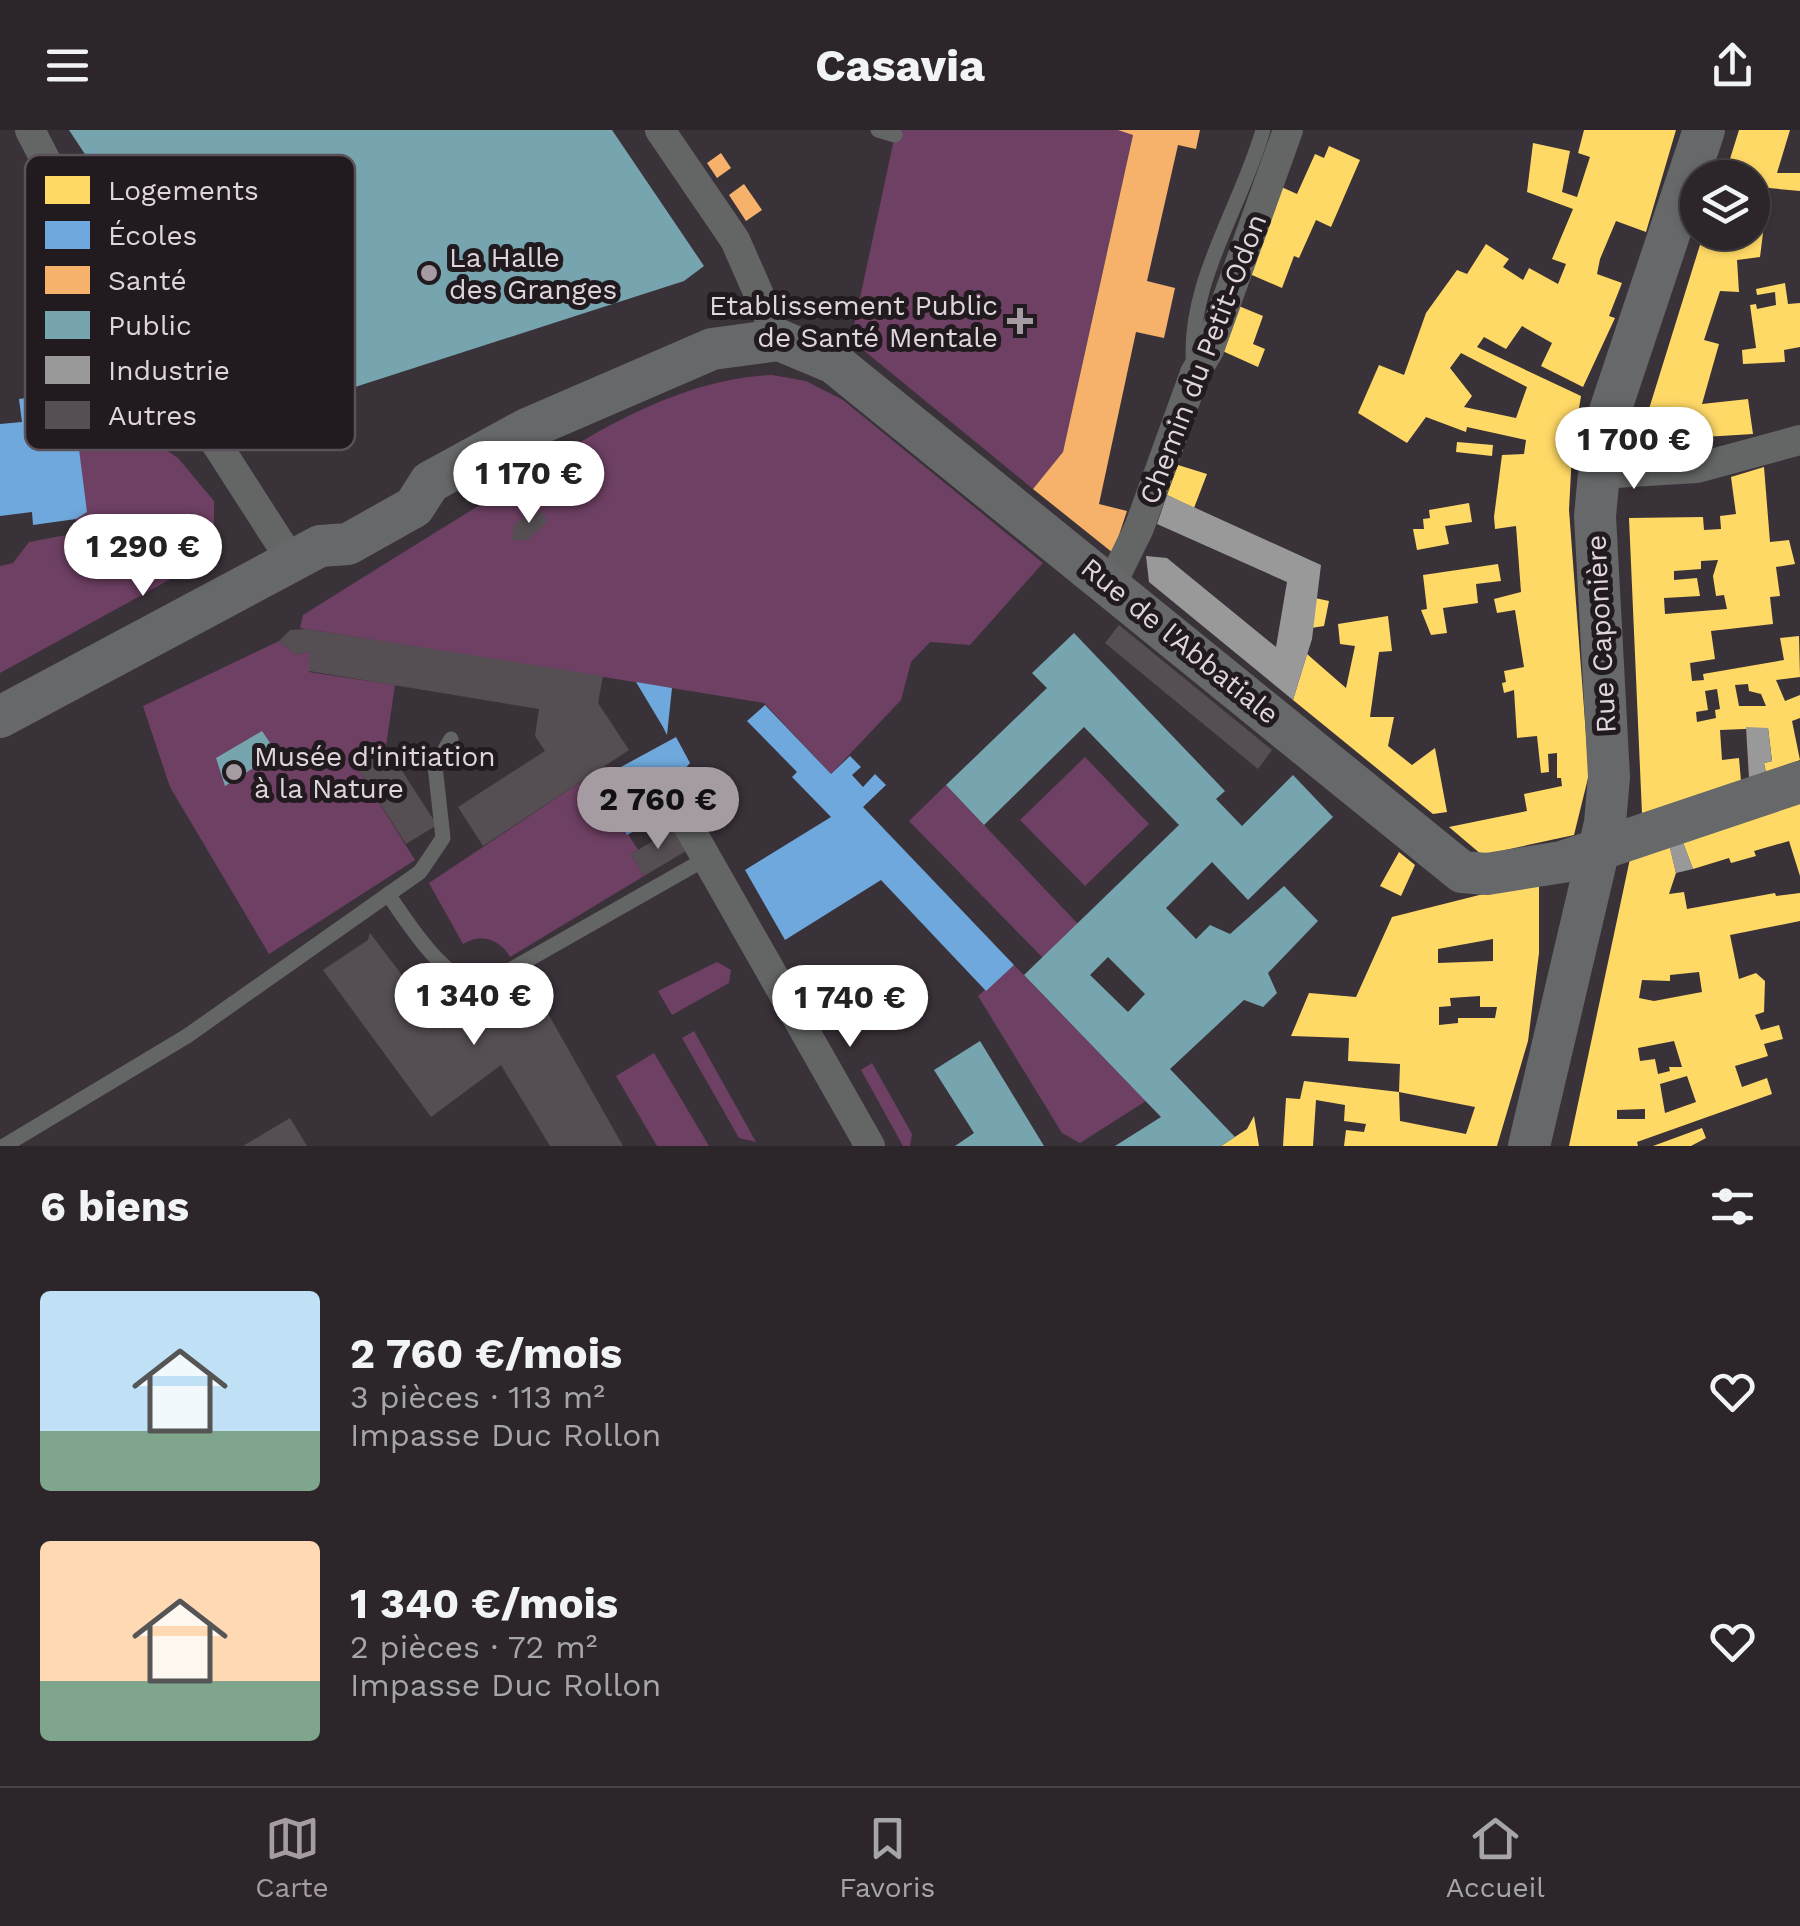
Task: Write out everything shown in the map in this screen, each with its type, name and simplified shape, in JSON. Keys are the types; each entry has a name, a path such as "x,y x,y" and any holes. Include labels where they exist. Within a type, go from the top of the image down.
{"street":[{"path":"30,130 43,155"},
{"path":"0,717 306,553 342,517 408,482 430,482 527,429 712,348 778,340 735,240 660,130"},
{"name":"Chemin du Petit-Odon","path":"1111,585 1139,528 1195,373 1210,350 1288,130"},
{"name":"Rue Caponière","path":"1529,1146 1598,849 1609,777 1595,516 1609,414 1704,130"},
{"name":"Rue de l'Abbatiale","path":"778,340 834,363 1111,585 1378,818 1462,872 1487,874 1562,862 1800,782"},
{"path":"1599,474 1697,468 1800,440"},
{"path":"233,450 306,553"},
{"path":"688,824 870,1146"}],"lane":[{"path":"878,130 896,134"},
{"path":"1195,373 1192,346 1199,301 1262,130"},
{"path":"4,1146 187,1036 420,872 443,838 435,766 451,739"},
{"path":"388,894 422,944 471,985 482,986 707,858"}],"shaded area":[{"path":"896,130 1124,130 1133,135 1063,452 1033,489 851,340"},
{"path":"772,375 806,381 843,400 1043,563 970,645 930,642 911,662 901,700 831,774 764,703 300,628 303,615 618,421 693,389 732,379"},
{"path":"79,450 166,450 178,458 214,501 214,542 169,580 0,673 0,566 13,563 29,542 77,533 76,519 86,511"},
{"path":"279,641 296,655 309,651 309,672 395,685 386,746 356,766 415,860 269,954 170,787 143,706"},
{"path":"1085,757 1149,824 1085,886 1020,820"},
{"path":"591,775 638,850 631,854 644,876 510,957 490,940 463,944 429,883"},
{"path":"946,785 1078,924 1043,958 909,821"},
{"path":"717,962 731,970 729,983 672,1015 658,991"},
{"path":"1014,965 1146,1101 1080,1143 1062,1133 978,996"},
{"path":"694,1031 756,1142 739,1138 682,1038"},
{"path":"654,1053 709,1146 657,1146 616,1076"},
{"path":"872,1063 912,1134 910,1146 903,1146 861,1070"}],"building: Logements":[{"path":"1584,130 1676,130 1646,232 1616,221 1600,259 1597,274 1622,283 1609,316 1615,318 1583,387 1541,366 1552,343 1522,326 1506,349 1484,337 1477,347 1581,396 1572,452 1569,510 1589,774 1574,835 1482,855 1449,827 1527,811 1524,794 1562,786 1561,778 1557,778 1557,753 1548,754 1549,772 1541,773 1537,736 1517,738 1514,690 1504,693 1502,683 1506,682 1504,671 1524,667 1515,610 1497,613 1494,599 1521,592 1516,526 1495,529 1494,517 1502,455 1524,454 1526,440 1467,427 1466,432 1426,417 1407,443 1358,413 1379,365 1404,375 1426,313 1457,270 1467,274 1486,244 1509,259 1503,267 1523,280 1529,268 1558,284 1566,264 1552,259 1573,209 1527,192 1533,143 1570,151 1562,192 1577,197 1590,157 1578,153","holes":["1461,353 1527,387 1516,418 1464,407 1472,396 1450,368"]},
{"path":"1739,130 1790,130 1777,173 1800,173 1800,191 1770,188 1770,160 1730,160"},
{"path":"1329,146 1360,160 1331,227 1316,220 1299,258 1294,256 1282,288 1245,272 1277,185 1297,194 1315,154 1324,158"},
{"path":"1698,250 1761,250 1760,257 1737,260 1739,292 1720,291 1704,340 1719,344 1702,404 1748,399 1753,434 1639,441"},
{"path":"1785,283 1788,304 1800,303 1800,347 1784,350 1785,362 1743,364 1742,350 1756,348 1750,305 1756,304 1757,309 1776,305 1775,292 1757,295 1756,289"},
{"path":"1234,304 1263,316 1253,344 1265,349 1258,367 1218,349"},
{"path":"1457,442 1493,445 1492,456 1456,452"},
{"path":"1178,465 1207,474 1194,508 1167,495"},
{"path":"1764,467 1770,542 1789,540 1795,564 1776,567 1780,596 1770,597 1773,624 1711,631 1715,659 1690,663 1692,681 1704,680 1703,674 1784,660 1780,638 1799,636 1800,677 1776,680 1785,701 1800,695 1800,718 1792,721 1800,760 1766,773 1764,763 1772,761 1768,728 1720,730 1722,760 1739,758 1741,781 1642,814 1629,518 1703,517 1704,530 1721,529 1720,516 1736,514 1731,477","holes":["1718,560 1713,576 1716,596 1724,595 1727,609 1665,614 1664,598 1700,596 1697,578 1674,580 1674,571 1701,569 1701,561","1748,684 1749,691 1761,694 1766,706 1739,706 1735,685","1717,689 1720,709 1715,710 1716,718 1697,722 1696,712 1708,710 1705,691"]},
{"path":"1469,503 1472,522 1445,526 1449,544 1417,550 1413,529 1424,529 1423,519 1430,518 1429,510"},
{"path":"1498,564 1501,581 1476,584 1478,603 1443,608 1447,633 1431,635 1421,610 1427,609 1423,575"},
{"path":"1315,598 1329,601 1324,626 1311,628"},
{"path":"1388,616 1392,651 1379,652 1370,717 1394,717 1388,746 1412,765 1435,748 1447,812 1433,814 1293,700 1307,654 1346,688 1355,646 1340,644 1338,624"},
{"path":"1800,802 1800,876 1789,841 1754,851 1756,856 1731,863 1729,858 1693,869 1682,840"},
{"path":"1669,843 1676,873 1669,894 1684,892 1687,909 1775,893 1800,893 1800,921 1730,935 1739,979 1756,973 1765,981 1764,1012 1755,1015 1761,1030 1779,1025 1783,1039 1764,1044 1768,1056 1735,1066 1742,1087 1767,1078 1772,1094 1637,1142 1638,1146 1569,1146 1631,854","holes":["1699,972 1702,992 1654,1001 1639,998 1642,980 1670,981 1670,975","1674,1041 1682,1067 1669,1067 1670,1071 1658,1074 1655,1059 1640,1061 1638,1048","1687,1076 1696,1102 1665,1113 1660,1084","1645,1109 1645,1119 1617,1119 1617,1110"]},
{"path":"1399,852 1415,865 1401,896 1380,886"},
{"path":"1539,880 1539,953 1528,1041 1497,1146 1344,1146 1346,1130 1364,1132 1366,1124 1344,1121 1345,1105 1316,1100 1313,1146 1283,1146 1286,1098 1300,1099 1304,1081 1399,1092 1400,1064 1348,1061 1349,1038 1291,1036 1309,993 1356,997 1392,917","holes":["1493,939 1493,961 1438,963 1438,949","1480,996 1480,1007 1497,1007 1495,1018 1458,1018 1458,1023 1439,1025 1439,1007 1451,1006 1450,998","1399,1092 1475,1107 1466,1134 1400,1121"]},
{"path":"1254,1116 1259,1146 1221,1146 1247,1129"},
{"path":"1702,1128 1706,1138 1691,1146 1653,1146"}],"building: Écoles":[{"path":"25,398 25,450 79,450 87,512 76,519 33,525 32,512 0,516 0,424 22,422 19,399"},
{"path":"636,682 672,688 667,735 663,727"},
{"path":"765,705 831,774 850,756 861,767 852,775 863,787 875,774 886,785 863,807 1014,965 986,991 881,880 785,940 745,870 831,817 792,777 797,772 747,721"},
{"path":"676,737 690,763 684,770 704,783 706,791 661,808 664,814 627,835 597,780"}],"building: Santé":[{"path":"1118,130 1200,130 1196,149 1178,145 1147,281 1175,288 1164,338 1136,332 1099,504 1127,511 1113,553 1033,489 1063,452 1133,135"},
{"path":"721,153 731,168 717,178 707,163"},
{"path":"744,184 762,210 746,221 729,195"}],"building: Public":[{"name":"La Halle des Granges","path":"69,130 612,130 704,266 684,281 355,387 355,155 85,155"},
{"path":"1074,633 1225,791 1216,799 1242,826 1293,775 1333,817 1248,900 1212,862 1166,908 1196,939 1210,925 1230,934 1284,886 1318,921 1268,973 1277,993 1263,1007 1244,1000 1170,1069 1235,1137 1221,1146 1115,1146 1161,1117 1024,975 1179,825 1084,727 984,825 946,785 1047,688 1032,673","holes":["1108,957 1145,994 1128,1012 1090,975"]},
{"name":"Musée d'initiation à la Nature","path":"262,731 277,753 225,786 216,758"},
{"path":"980,1041 1044,1146 955,1146 974,1133 934,1070"}],"building: Industrie":[{"path":"1167,495 1321,565 1312,639 1293,700 1149,582 1146,556 1167,558 1276,647 1287,582 1157,524"},
{"path":"1746,727 1768,728 1772,761 1764,763 1766,773 1749,778"},
{"path":"1682,840 1693,869 1676,873 1669,845"}],"building: Autres":[{"path":"534,510 544,514 547,522 528,540 512,540 514,525"},
{"path":"1119,625 1272,750 1258,769 1105,643"},
{"path":"306,629 603,676 598,703 629,750 483,846 458,807 545,751 535,736 539,709 309,671 309,651 296,655 279,641 290,630"},
{"path":"386,746 437,825 406,844 356,766"},
{"path":"673,829 686,851 644,876 631,854"},
{"path":"370,933 443,1029 529,980 623,1146 550,1146 501,1065 431,1117 323,970 368,940"},
{"path":"290,1118 307,1146 243,1146"}],"place":[{"name":"La Halle des Granges","path":"429,273"},
{"name":"Etablissement Public de Santé Mentale","path":"1020,321"},
{"name":"Musée d'initiation à la Nature","path":"234,772"}]}
